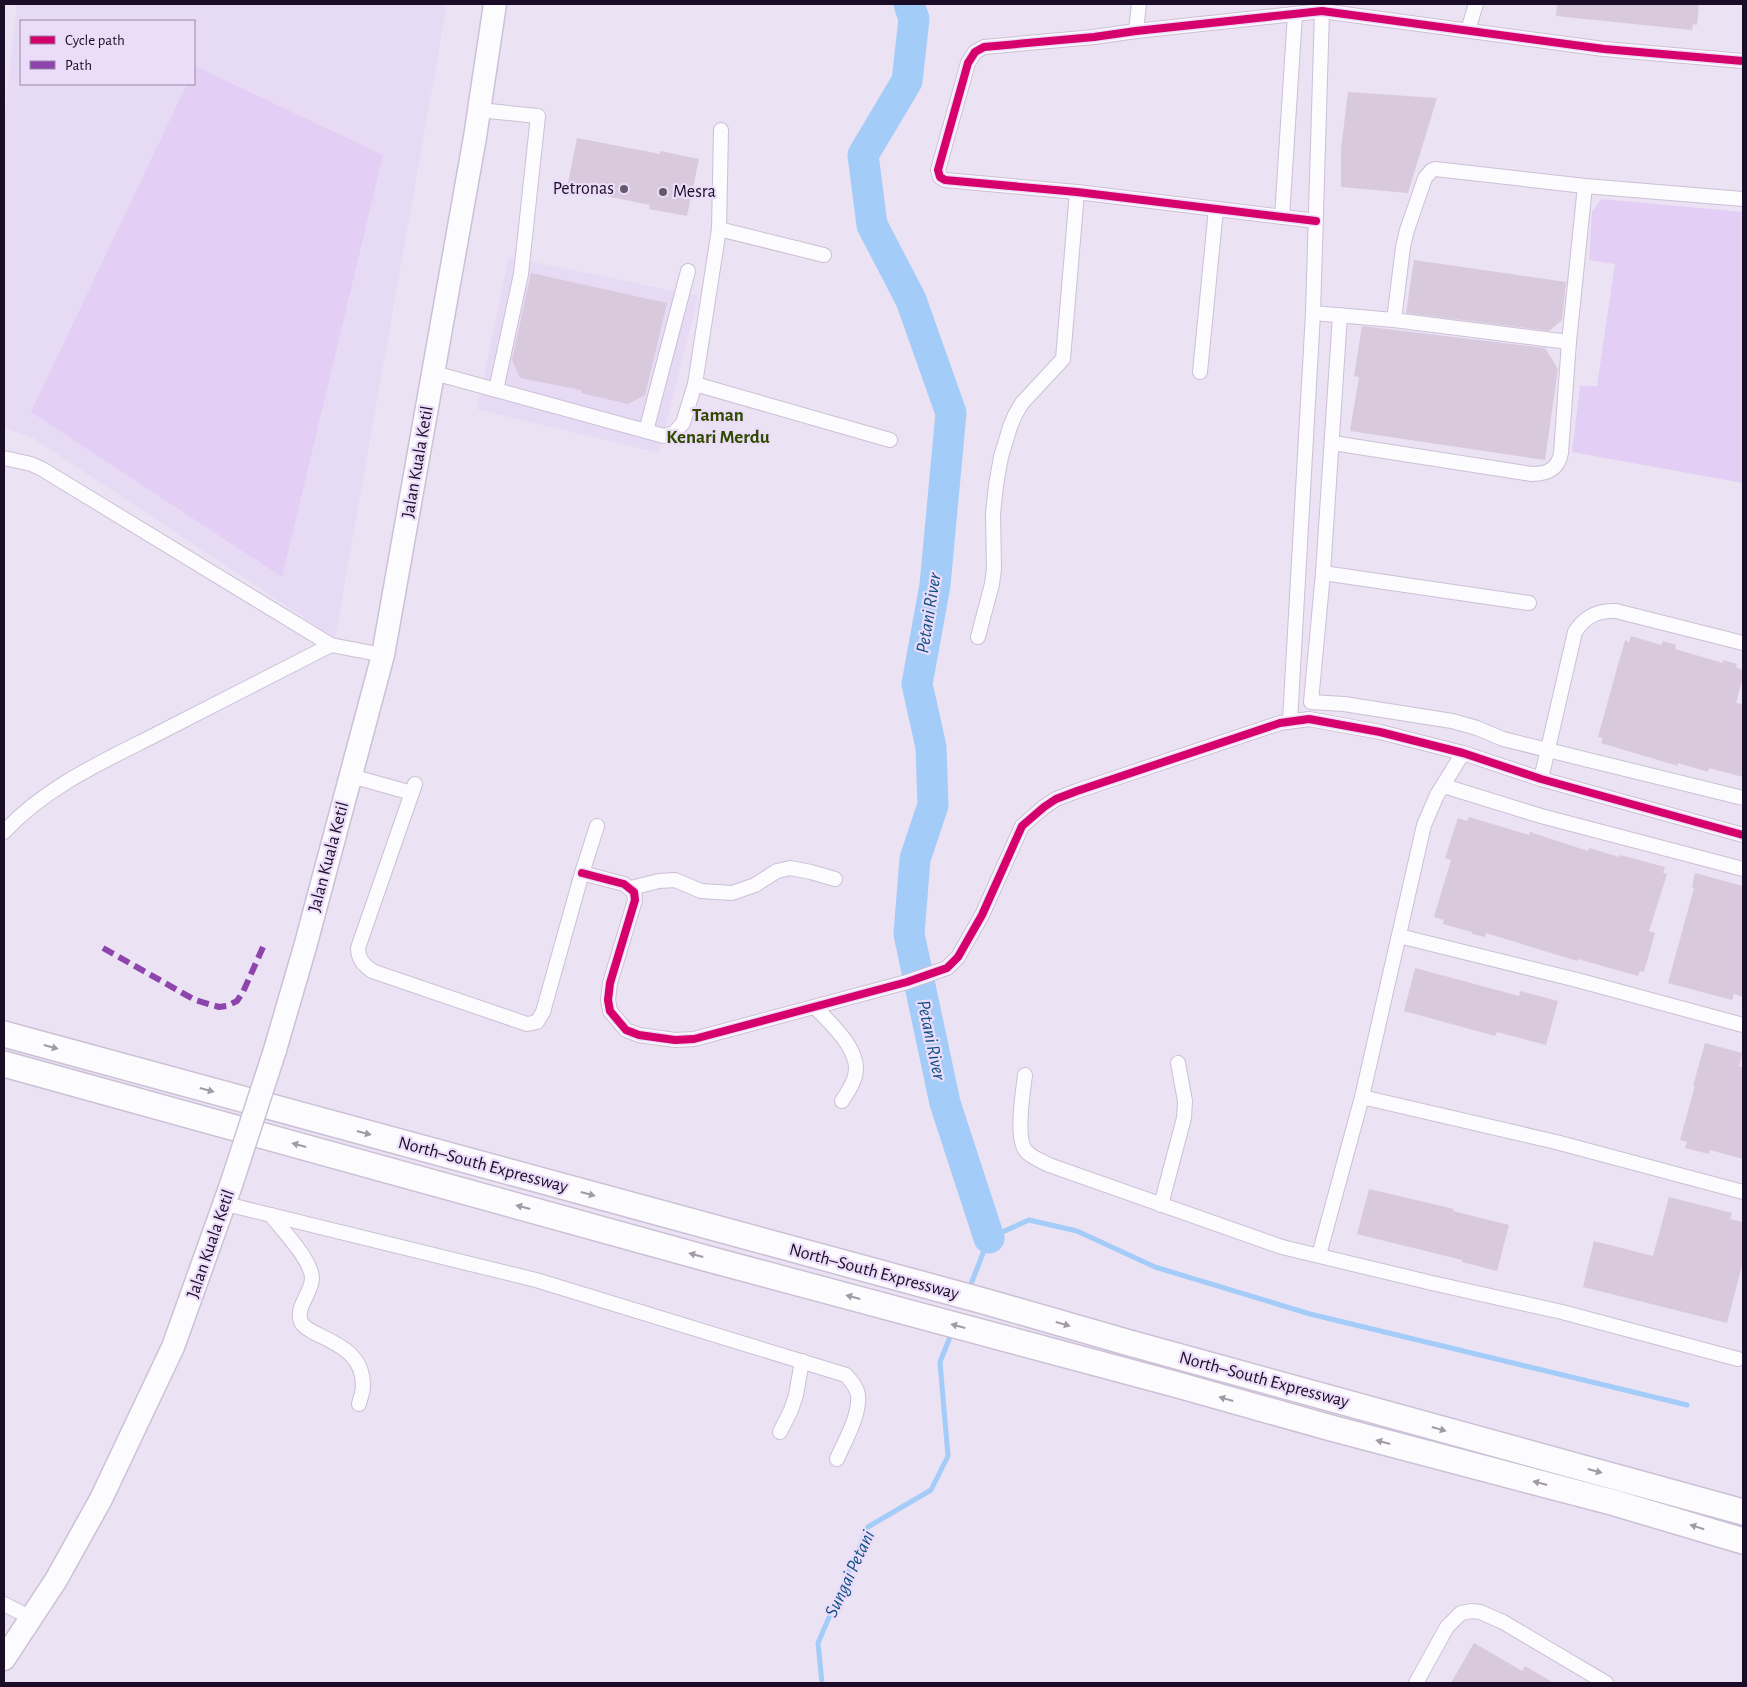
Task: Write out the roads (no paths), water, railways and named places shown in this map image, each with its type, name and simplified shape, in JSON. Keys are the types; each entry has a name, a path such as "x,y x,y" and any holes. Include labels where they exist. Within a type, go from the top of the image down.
{"highway":[{"name":"North–South Expressway","path":"4,1034 1016,1310 1743,1512"},
{"name":"North–South Expressway","path":"4,1064 1331,1428 1614,1503 1743,1541"}],"main road":[{"name":"Jalan Kuala Ketil","path":"4,1659 56,1580 101,1499 173,1347 229,1195 306,947 383,655 434,373 479,110 495,4"}],"street":[{"path":"1136,31 1139,4"},
{"path":"1468,30 1476,4"},
{"path":"1290,721 1314,313 1322,11"},
{"path":"1316,221 1077,192 945,180 940,177 938,170 968,63 975,52 984,47 1094,38 1136,31 1322,11 1613,50 1743,61"},
{"path":"1282,217 1295,14"},
{"path":"479,110 538,116 521,274 496,390"},
{"path":"434,373 664,436 674,433 684,423 695,384 719,229 721,130"},
{"path":"1394,320 1403,247 1407,230 1425,178 1430,171 1435,169 1585,186 1743,198"},
{"path":"1332,442 1532,474 1544,474 1556,467 1561,453 1569,342 1585,186"},
{"path":"978,637 994,569 993,514 1001,457 1015,415 1022,403 1063,360 1077,192"},
{"path":"1200,372 1216,209"},
{"path":"719,229 824,255"},
{"path":"646,431 688,271"},
{"path":"1314,313 1394,320 1569,342"},
{"path":"1309,719 1323,573 1340,315"},
{"path":"695,384 890,440"},
{"path":"4,458 31,464 42,469 331,645 383,655"},
{"path":"1323,573 1529,603"},
{"path":"1542,779 1575,632 1586,618 1601,611 1616,611 1743,643"},
{"path":"4,832 15,819 38,801 90,768 331,645"},
{"path":"1311,702 1344,704 1466,724 1503,739 1743,798"},
{"path":"582,873 624,884 634,892 635,900 610,984 608,1000 610,1011 626,1030 652,1037 675,1040 694,1039 816,1008 907,982 947,968 958,957 982,915 1022,826 1044,807 1056,799 1077,791 1290,721 1309,719 1380,732 1463,753 1542,779 1743,835"},
{"path":"1319,1256 1362,1097 1424,826 1437,795 1463,753"},
{"path":"351,776 414,789 358,948 358,955 361,961 372,971 527,1024 537,1022 543,1012 597,826"},
{"path":"1444,786 1541,816 1743,869"},
{"path":"631,888 659,881 675,880 701,891 732,893 755,885 777,871 790,868 811,872 835,880"},
{"path":"1399,936 1577,980 1743,1025"},
{"path":"816,1008 841,1035 852,1051 856,1064 856,1075 842,1101"},
{"path":"1161,1205 1184,1118 1185,1101 1178,1063"},
{"path":"1025,1074 1021,1132 1022,1144 1033,1157 1050,1165 1282,1247 1562,1312 1738,1359"},
{"path":"1362,1097 1556,1142 1743,1192"},
{"path":"229,1195 270,1215 536,1280 846,1375 854,1384 858,1395 856,1412 837,1458"},
{"path":"270,1215 303,1256 310,1269 312,1277 311,1286 301,1307 301,1324 344,1348 356,1359 363,1386 359,1404"},
{"path":"780,1432 796,1395 802,1361"},
{"path":"4,1604 31,1618"},
{"path":"1416,1683 1447,1627 1461,1613 1472,1611 1480,1612 1503,1622 1606,1683"}],"waterway":[{"name":"Petani River","path":"909,4 914,19 907,81 863,155 872,225 911,300 951,413 935,585 917,684 931,747 933,805 915,859 909,934 945,1103 989,1238"},
{"path":"969,1289 989,1238 1029,1220 1077,1231 1155,1267 1310,1314 1687,1405"},
{"name":"Sungai Petani","path":"822,1683 818,1643 868,1527 931,1490 948,1456 940,1362 952,1332"}],"place":[{"name":"Petronas","path":"624,189"},
{"name":"Mesra","path":"663,192"}],"district":[{"name":"Taman Kenari Merdu","path":"718,426"}]}
